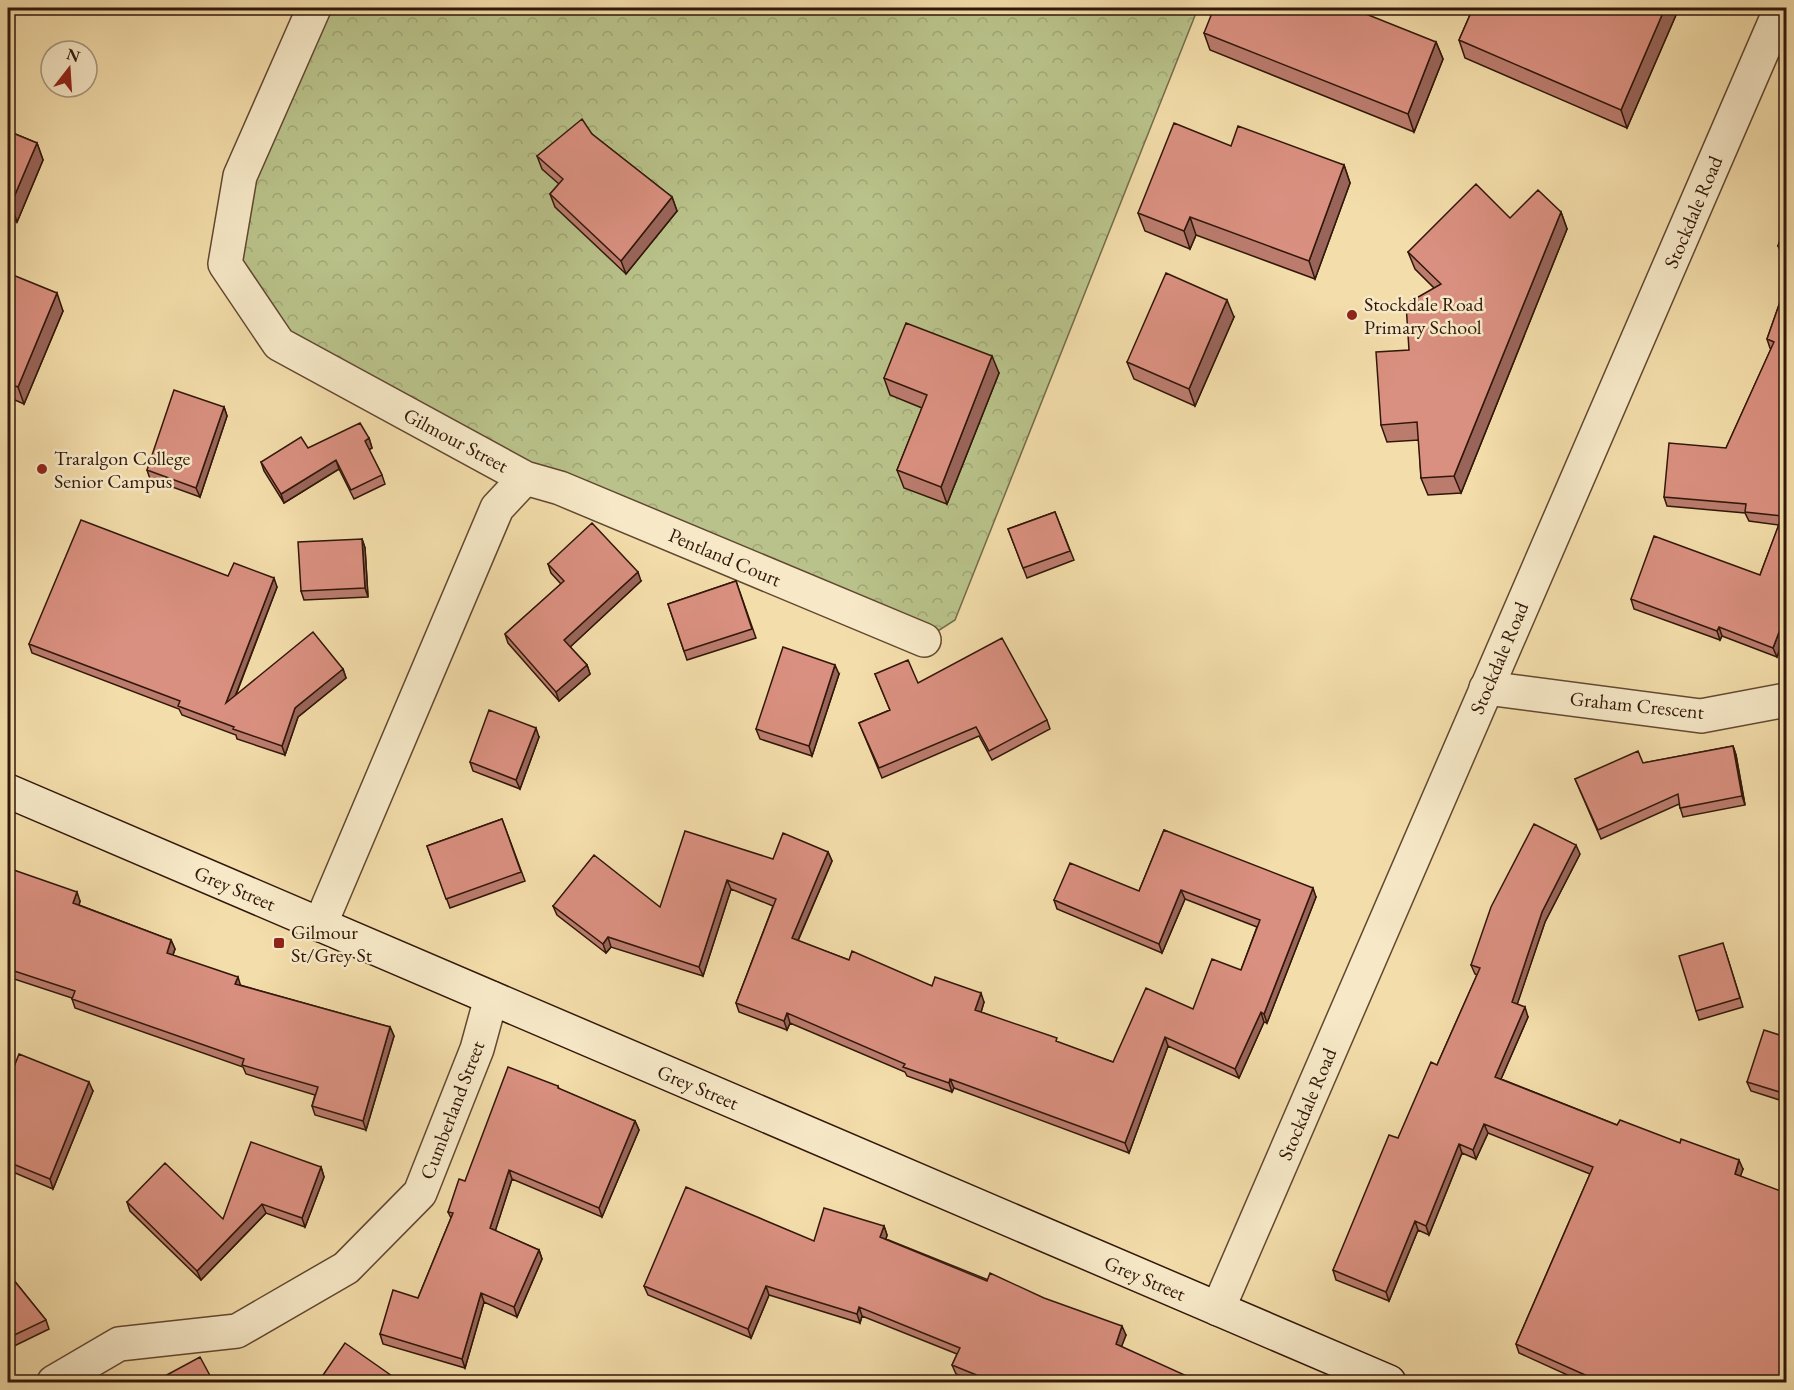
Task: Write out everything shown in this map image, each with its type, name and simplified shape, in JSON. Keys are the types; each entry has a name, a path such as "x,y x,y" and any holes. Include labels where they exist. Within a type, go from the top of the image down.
{"street":[{"name":"Gilmour Street","path":"314,8 240,176 225,264 279,344 525,478 497,508 320,925"},
{"name":"Stockdale Road","path":"1218,1309 1486,688 1779,28"},
{"name":"Pentland Court","path":"525,478 571,493 924,640"},
{"name":"Graham Crescent","path":"1486,688 1701,716 1786,700"},
{"name":"Grey Street","path":"8,791 1389,1383"},
{"name":"Cumberland Street","path":"54,1383 119,1344 237,1331 346,1268 420,1193 477,1049 491,998"}],"green space":[{"path":"314,8 1198,8 955,620 924,640 560,488 279,344 225,264"}],"building":[{"path":"1214,8 1351,8 1436,42 1408,114 1204,33"},
{"path":"1473,8 1665,8 1621,110 1459,40"},
{"path":"582,119 592,134 672,197 621,261 550,194 563,179 537,156"},
{"path":"1174,123 1231,146 1238,126 1344,165 1309,261 1190,217 1184,231 1138,213"},
{"path":"8,131 37,143 11,204 8,203"},
{"path":"1476,184 1510,218 1538,190 1561,212 1454,476 1421,478 1417,422 1381,425 1376,352 1409,350 1406,304 1441,284 1408,252"},
{"path":"1786,223 1786,249 1778,246"},
{"path":"8,273 57,293 18,387 8,383"},
{"path":"1166,273 1227,300 1189,389 1127,362"},
{"path":"1786,285 1786,614 1773,648 1719,627 1717,631 1631,599 1654,536 1760,575 1782,516 1745,512 1746,504 1664,497 1669,443 1726,448 1774,342 1767,339"},
{"path":"906,323 992,356 941,487 897,470 927,395 884,378"},
{"path":"174,390 224,407 196,488 147,470"},
{"path":"360,423 369,438 365,441 382,475 351,490 336,460 281,494 261,462 301,437 308,448"},
{"path":"1055,512 1070,551 1023,568 1008,529"},
{"path":"81,520 228,576 234,563 274,578 226,703 313,632 343,669 295,708 282,746 178,706 180,701 29,644"},
{"path":"592,523 638,572 564,640 587,665 556,692 505,634 564,581 548,564"},
{"path":"362,539 365,588 301,591 298,542"},
{"path":"736,581 752,629 684,651 668,604"},
{"path":"1002,638 1047,720 989,751 976,727 879,768 859,723 890,710 875,674 908,660 918,683"},
{"path":"783,647 835,665 809,746 756,729"},
{"path":"489,710 536,728 516,780 470,762"},
{"path":"1733,746 1742,796 1680,808 1678,794 1598,830 1575,779 1638,751 1643,763"},
{"path":"502,819 521,872 446,899 427,846"},
{"path":"1534,824 1576,845 1542,912 1512,1002 1525,1007 1495,1077 1617,1125 1620,1120 1680,1143 1681,1139 1739,1160 1735,1174 1786,1193 1786,1383 1603,1383 1516,1344 1593,1167 1484,1124 1473,1150 1459,1144 1426,1226 1415,1221 1386,1292 1333,1270 1389,1135 1398,1138 1431,1062 1437,1065 1480,968 1471,965 1491,907"},
{"path":"1164,830 1313,888 1264,1014 1261,1012 1235,1069 1165,1037 1125,1143 950,1079 949,1083 903,1067 905,1064 787,1013 784,1021 736,1003 776,899 727,880 699,967 608,937 603,944 553,906 594,855 660,907 685,831 773,859 783,833 828,852 792,938 849,960 852,951 932,986 935,977 981,993 975,1010 1057,1038 1056,1041 1113,1062 1146,988 1193,1009 1212,959 1241,970 1260,920 1181,890 1159,944 1054,900 1070,863 1139,891"},
{"path":"8,868 77,892 73,903 171,940 167,953 238,977 235,984 390,1027 363,1121 312,1106 318,1087 242,1065 244,1059 72,999 75,991 8,969"},
{"path":"1723,943 1740,998 1696,1011 1679,956"},
{"path":"1764,1030 1786,1037 1786,1094 1747,1082"},
{"path":"19,1054 89,1082 50,1179 8,1162 8,1082"},
{"path":"508,1067 558,1086 558,1088 635,1121 599,1208 509,1170 490,1228 539,1250 514,1307 481,1293 462,1359 380,1334 393,1290 418,1298 453,1213 448,1212 459,1179 465,1181"},
{"path":"251,1142 321,1167 302,1218 262,1204 197,1271 127,1202 165,1163 223,1219"},
{"path":"686,1187 814,1241 824,1208 884,1226 880,1237 987,1281 990,1273 1044,1298 1122,1326 1116,1344 1198,1381 1197,1383 1016,1383 1010,1381 1010,1383 996,1383 952,1365 960,1348 859,1307 857,1314 766,1286 748,1329 644,1286"},
{"path":"8,1273 46,1320 8,1338"},
{"path":"345,1343 402,1383 313,1383 319,1381"},
{"path":"200,1357 214,1383 152,1383"}],"place":[{"name":"Stockdale Road Primary School","path":"1352,315"},
{"name":"Traralgon College Senior Campus","path":"42,469"},
{"name":"Gilmour St/Grey St","path":"279,943"}]}
